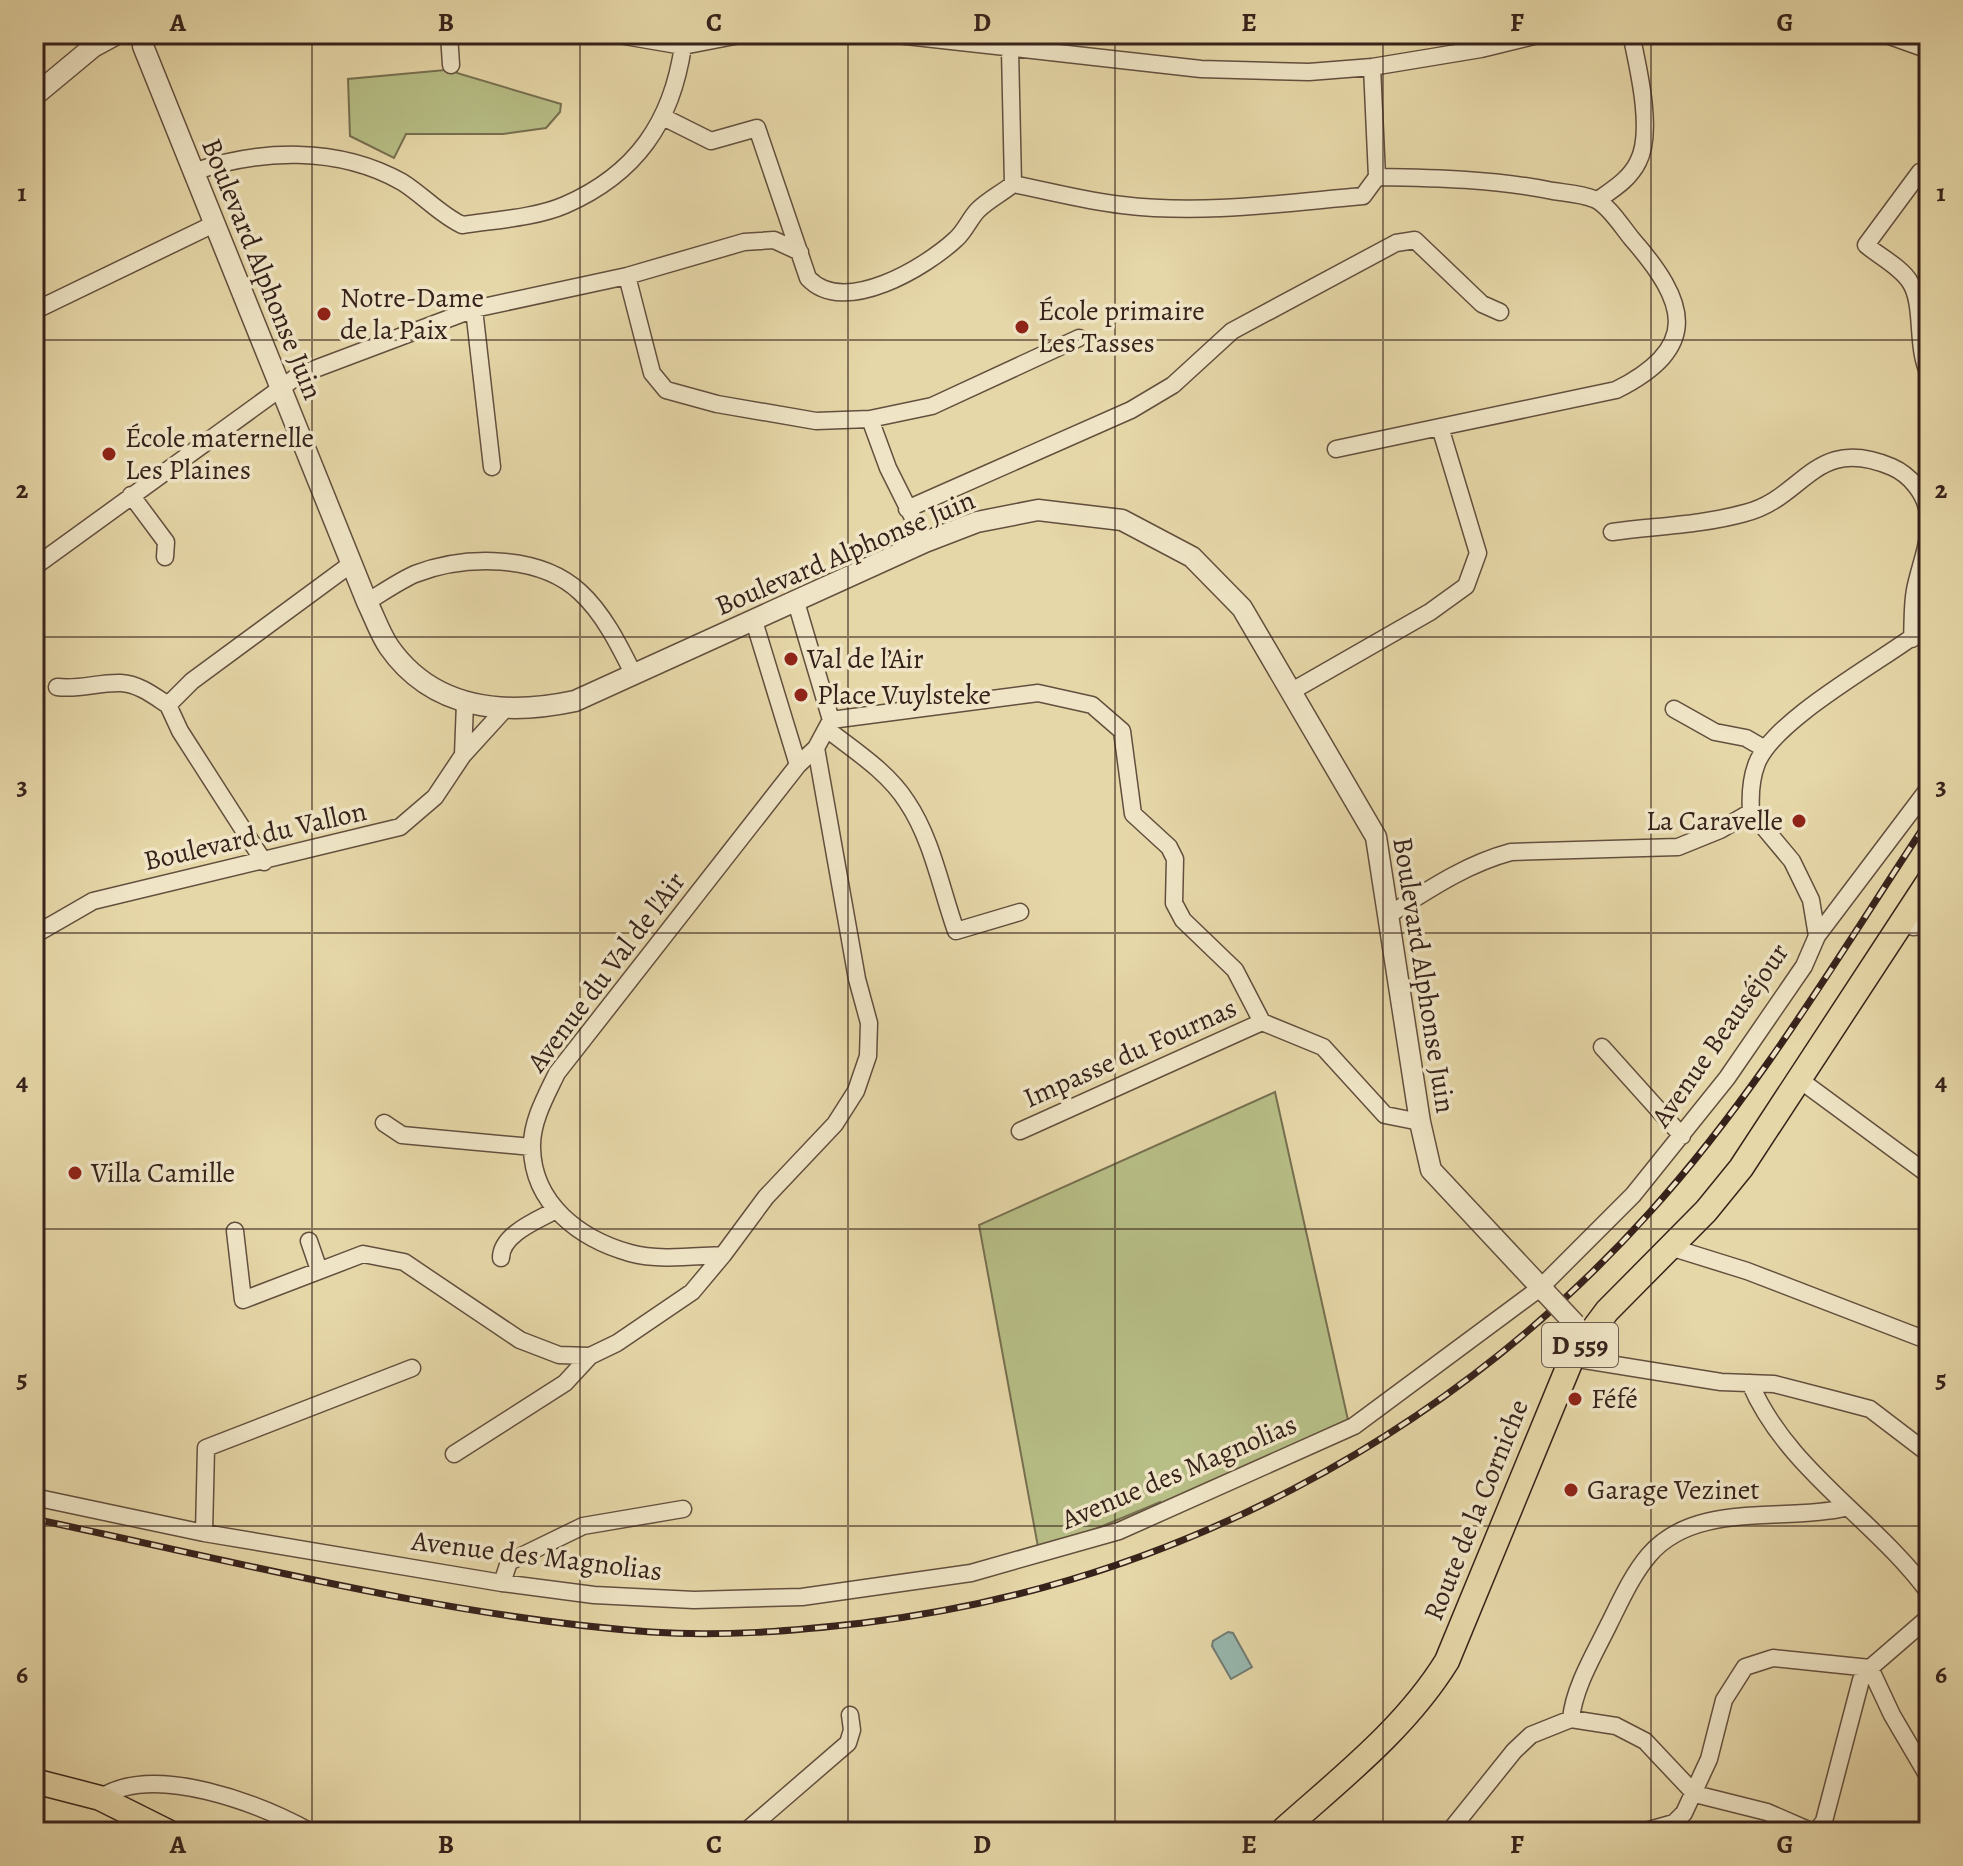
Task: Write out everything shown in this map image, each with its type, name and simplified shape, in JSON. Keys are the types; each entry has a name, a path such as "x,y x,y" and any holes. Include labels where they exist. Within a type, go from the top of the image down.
{"main road":[{"name":"Route de la Corniche","path":"1281,1832 1401,1723 1447,1661 1572,1358 1580,1329 1670,1247 1741,1168 1929,881"},
{"path":"34,1781 100,1798 168,1832"}],"street":[{"path":"34,96 93,47 117,34 128,45 148,40"},
{"path":"449,34 451,65"},
{"path":"613,34 683,46 745,34"},
{"path":"888,34 1201,69 1309,72 1372,67 1481,49 1542,34"},
{"path":"1598,200 1626,180 1639,161 1644,134 1631,34"},
{"path":"1884,34 1929,50"},
{"name":"Boulevard Alphonse Juin","path":"148,40 193,172 367,602 388,646 412,672 442,693 465,703 505,709 533,710 575,701 925,542 977,522 1038,510 1122,520 1192,557 1242,608 1376,837 1420,1122 1431,1170 1580,1329"},
{"path":"193,172 235,158 307,154 361,164 403,183 462,225 563,206 623,170 665,118 678,78 683,46"},
{"path":"1010,50 1013,184"},
{"path":"665,118 711,141 757,128 808,278 817,287 838,292 866,290 902,277 957,239 978,210 1013,184 1121,205 1239,209 1363,196 1377,177 1372,67"},
{"path":"1920,172 1866,245 1909,280 1915,293 1919,346 1929,374"},
{"path":"1336,449 1616,390 1642,377 1664,360 1675,331 1676,305 1663,274 1598,200 1475,178 1377,177"},
{"path":"34,311 214,224"},
{"path":"34,567 299,375 474,309 627,276 744,242 774,240 800,252"},
{"path":"907,509 1131,410 1173,385 1232,331 1396,243 1415,240 1482,304 1500,312"},
{"path":"627,276 652,373 666,390 717,404 816,421 870,419 932,406 1079,338"},
{"path":"474,309 492,467"},
{"path":"870,419 907,509 925,542"},
{"path":"1292,691 1430,612 1466,586 1478,553 1440,427"},
{"path":"1612,532 1748,513 1779,496 1815,467 1845,457 1873,460 1909,478 1923,495 1929,513 1927,551 1915,590 1912,639"},
{"path":"131,495 166,542 165,557"},
{"path":"367,602 415,574 468,560 538,568 563,578 582,593 604,622 634,675"},
{"path":"168,705 192,681 351,564"},
{"path":"796,602 829,725 873,764 907,801 923,835 956,931 1020,912"},
{"path":"754,621 798,765 816,748 829,725"},
{"path":"1390,914 1471,866 1511,852 1678,847 1720,830 1751,812 1756,765 1765,749 1801,713 1929,625"},
{"path":"57,687 78,690 121,683 144,690 168,705 180,731 264,862"},
{"path":"829,725 1038,693 1092,705 1122,731 1133,814 1169,847 1175,859 1174,903 1183,920 1235,970 1262,1022 1323,1047 1385,1115 1420,1122"},
{"path":"463,755 465,703"},
{"name":"Boulevard du Vallon","path":"34,935 93,901 400,827 435,797 463,755 505,709"},
{"path":"1674,709 1715,732 1746,738 1765,749"},
{"path":"454,1454 565,1383 590,1356 617,1343 692,1292 766,1197 835,1124 856,1091 868,1056 869,1023 857,979 816,748"},
{"name":"Avenue du Val de l'Air","path":"723,1255 632,1254 590,1238 556,1210 538,1182 532,1147 539,1110 557,1073 798,765"},
{"path":"1817,936 1928,789"},
{"name":"Avenue Beauséjour","path":"1543,1290 1633,1195 1682,1136 1727,1078 1804,966 1817,936 1811,900 1797,871 1751,812"},
{"path":"1901,923 1913,927 1929,925"},
{"name":"Impasse du Fournas","path":"1020,1131 1262,1022"},
{"path":"1602,1047 1682,1136"},
{"path":"1800,1080 1929,1175"},
{"path":"384,1123 402,1135 532,1147"},
{"path":"501,1258 501,1252 509,1240 556,1210"},
{"path":"235,1231 243,1300 363,1254 404,1262 520,1340 559,1355 590,1356"},
{"path":"309,1241 319,1270"},
{"path":"1670,1247 1747,1271 1929,1341"},
{"name":"Avenue des Magnolias","path":"34,1497 204,1533 502,1583 594,1595 694,1600 802,1597 971,1573 1047,1554 1119,1531 1354,1426 1543,1290"},
{"path":"1572,1358 1721,1382 1774,1384 1870,1409 1929,1454"},
{"path":"204,1533 206,1448 412,1368"},
{"path":"1750,1383 1780,1435 1845,1508 1876,1533 1929,1593"},
{"path":"1571,1719 1572,1707 1592,1659 1624,1593 1648,1556 1663,1542 1688,1528 1719,1519 1821,1513 1845,1508"},
{"path":"502,1583 509,1562 583,1526 683,1509"},
{"path":"1460,1828 1514,1751 1531,1735 1556,1722 1571,1719 1616,1726 1645,1741 1695,1794 1767,1812 1815,1832 1824,1821 1861,1680 1870,1668 1929,1617"},
{"path":"1642,1832 1674,1823 1695,1794 1709,1759 1724,1700 1745,1667 1773,1658 1870,1668"},
{"path":"1870,1668 1892,1715 1929,1778"},
{"path":"745,1832 848,1743 852,1730 850,1715"},
{"path":"100,1798 128,1787 190,1787 232,1796 311,1832"}],"green space":[{"path":"456,69 457,73 561,104 560,112 546,128 503,134 406,134 394,158 350,136 348,79"},
{"path":"1275,1092 1348,1420 1162,1506 1160,1502 1081,1535 1038,1547 979,1225"}],"water":[{"path":"1228,1632 1233,1633 1252,1667 1231,1679 1212,1646 1213,1641"}],"railway":[{"path":"34,1519 419,1601 574,1625 704,1634 784,1631 863,1623 975,1604 1085,1575 1191,1537 1294,1489 1391,1432 1484,1367 1570,1293 1650,1212 1726,1120 1797,1021 1929,819"}],"place":[{"name":"Notre-Dame de la Paix","path":"324,314"},
{"name":"École primaire Les Tasses","path":"1022,327"},
{"name":"École maternelle Les Plaines","path":"109,454"},
{"name":"Val de l’Air","path":"791,659"},
{"name":"Place Vuylsteke","path":"801,695"},
{"name":"La Caravelle","path":"1799,821"},
{"name":"Villa Camille","path":"75,1173"},
{"name":"Féfé","path":"1575,1399"},
{"name":"Garage Vezinet","path":"1571,1490"}]}
